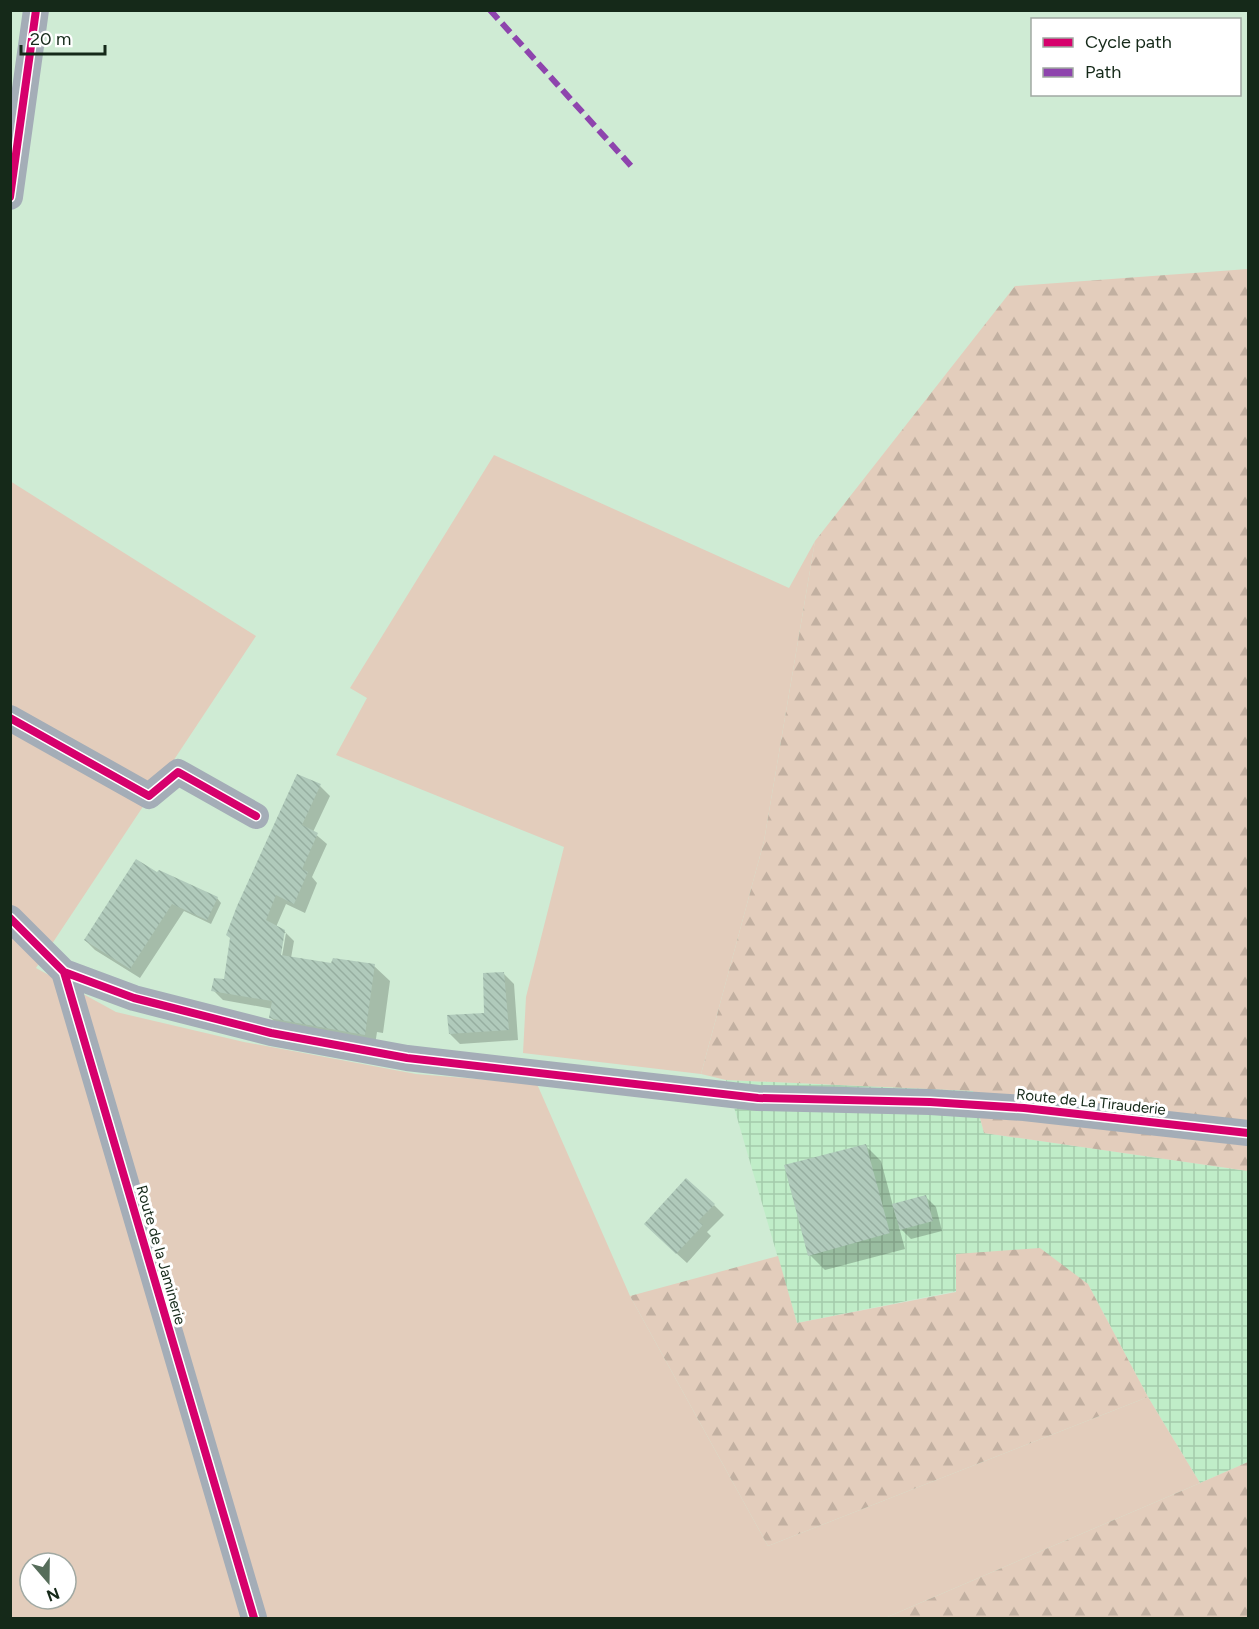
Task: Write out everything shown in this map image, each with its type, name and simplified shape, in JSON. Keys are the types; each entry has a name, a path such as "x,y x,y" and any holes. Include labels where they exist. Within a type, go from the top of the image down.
{"street":[{"path":"10,197 36,10"},
{"path":"10,718 149,796 178,772 256,816"},
{"name":"Route de la Jaminerie","path":"10,918 64,972 254,1618"},
{"name":"Route de La Tirauderie","path":"64,972 134,998 271,1033 407,1058 758,1098 930,1102 1024,1108 1248,1133"}],"shaded area":[{"path":"726,1080 973,1091 984,1133 1248,1171 1248,1462 1200,1483 1148,1397 1088,1284 956,1254 956,1291 797,1323"}],"green space":[{"path":"1248,269 1248,1171 984,1133 973,1091 726,1080 701,1074 764,841 815,541 1015,286"},
{"path":"494,455 789,588 815,541 764,841 701,1074 523,1053 526,997 564,847 336,755 367,698 350,688"},
{"path":"10,481 256,636 36,968 116,1012 244,1042 416,1074 537,1084 630,1296 768,1546 1148,1397 1200,1483 885,1618 11,1618"},
{"path":"1040,1248 1088,1284 1148,1397 768,1546 630,1296 778,1256 797,1323 956,1292 956,1254"},
{"path":"1248,1462 1248,1618 885,1618 1200,1483"}],"building":[{"path":"297,774 321,784 302,825 318,833 302,869 308,872 294,904 276,895 266,920 285,930 281,955 331,963 333,958 375,964 365,1035 269,1018 272,1001 211,991 214,978 224,979 230,938 226,935"},
{"path":"136,859 157,872 159,870 218,897 207,920 172,904 130,969 84,940"},
{"path":"504,972 509,1030 449,1034 447,1015 484,1013 483,973"},
{"path":"866,1144 890,1233 808,1256 784,1165"},
{"path":"686,1178 715,1204 698,1221 703,1225 676,1254 644,1224"},
{"path":"926,1195 933,1221 900,1230 892,1204"}],"marked path":[{"path":"490,10 632,167"}],"cycle path":[{"path":"10,197 36,10"},
{"path":"10,718 149,796 178,772 256,816"},
{"path":"10,918 64,972 254,1618"},
{"path":"64,972 134,998 271,1033 407,1058 758,1098 930,1102 1024,1108 1248,1133"}]}
